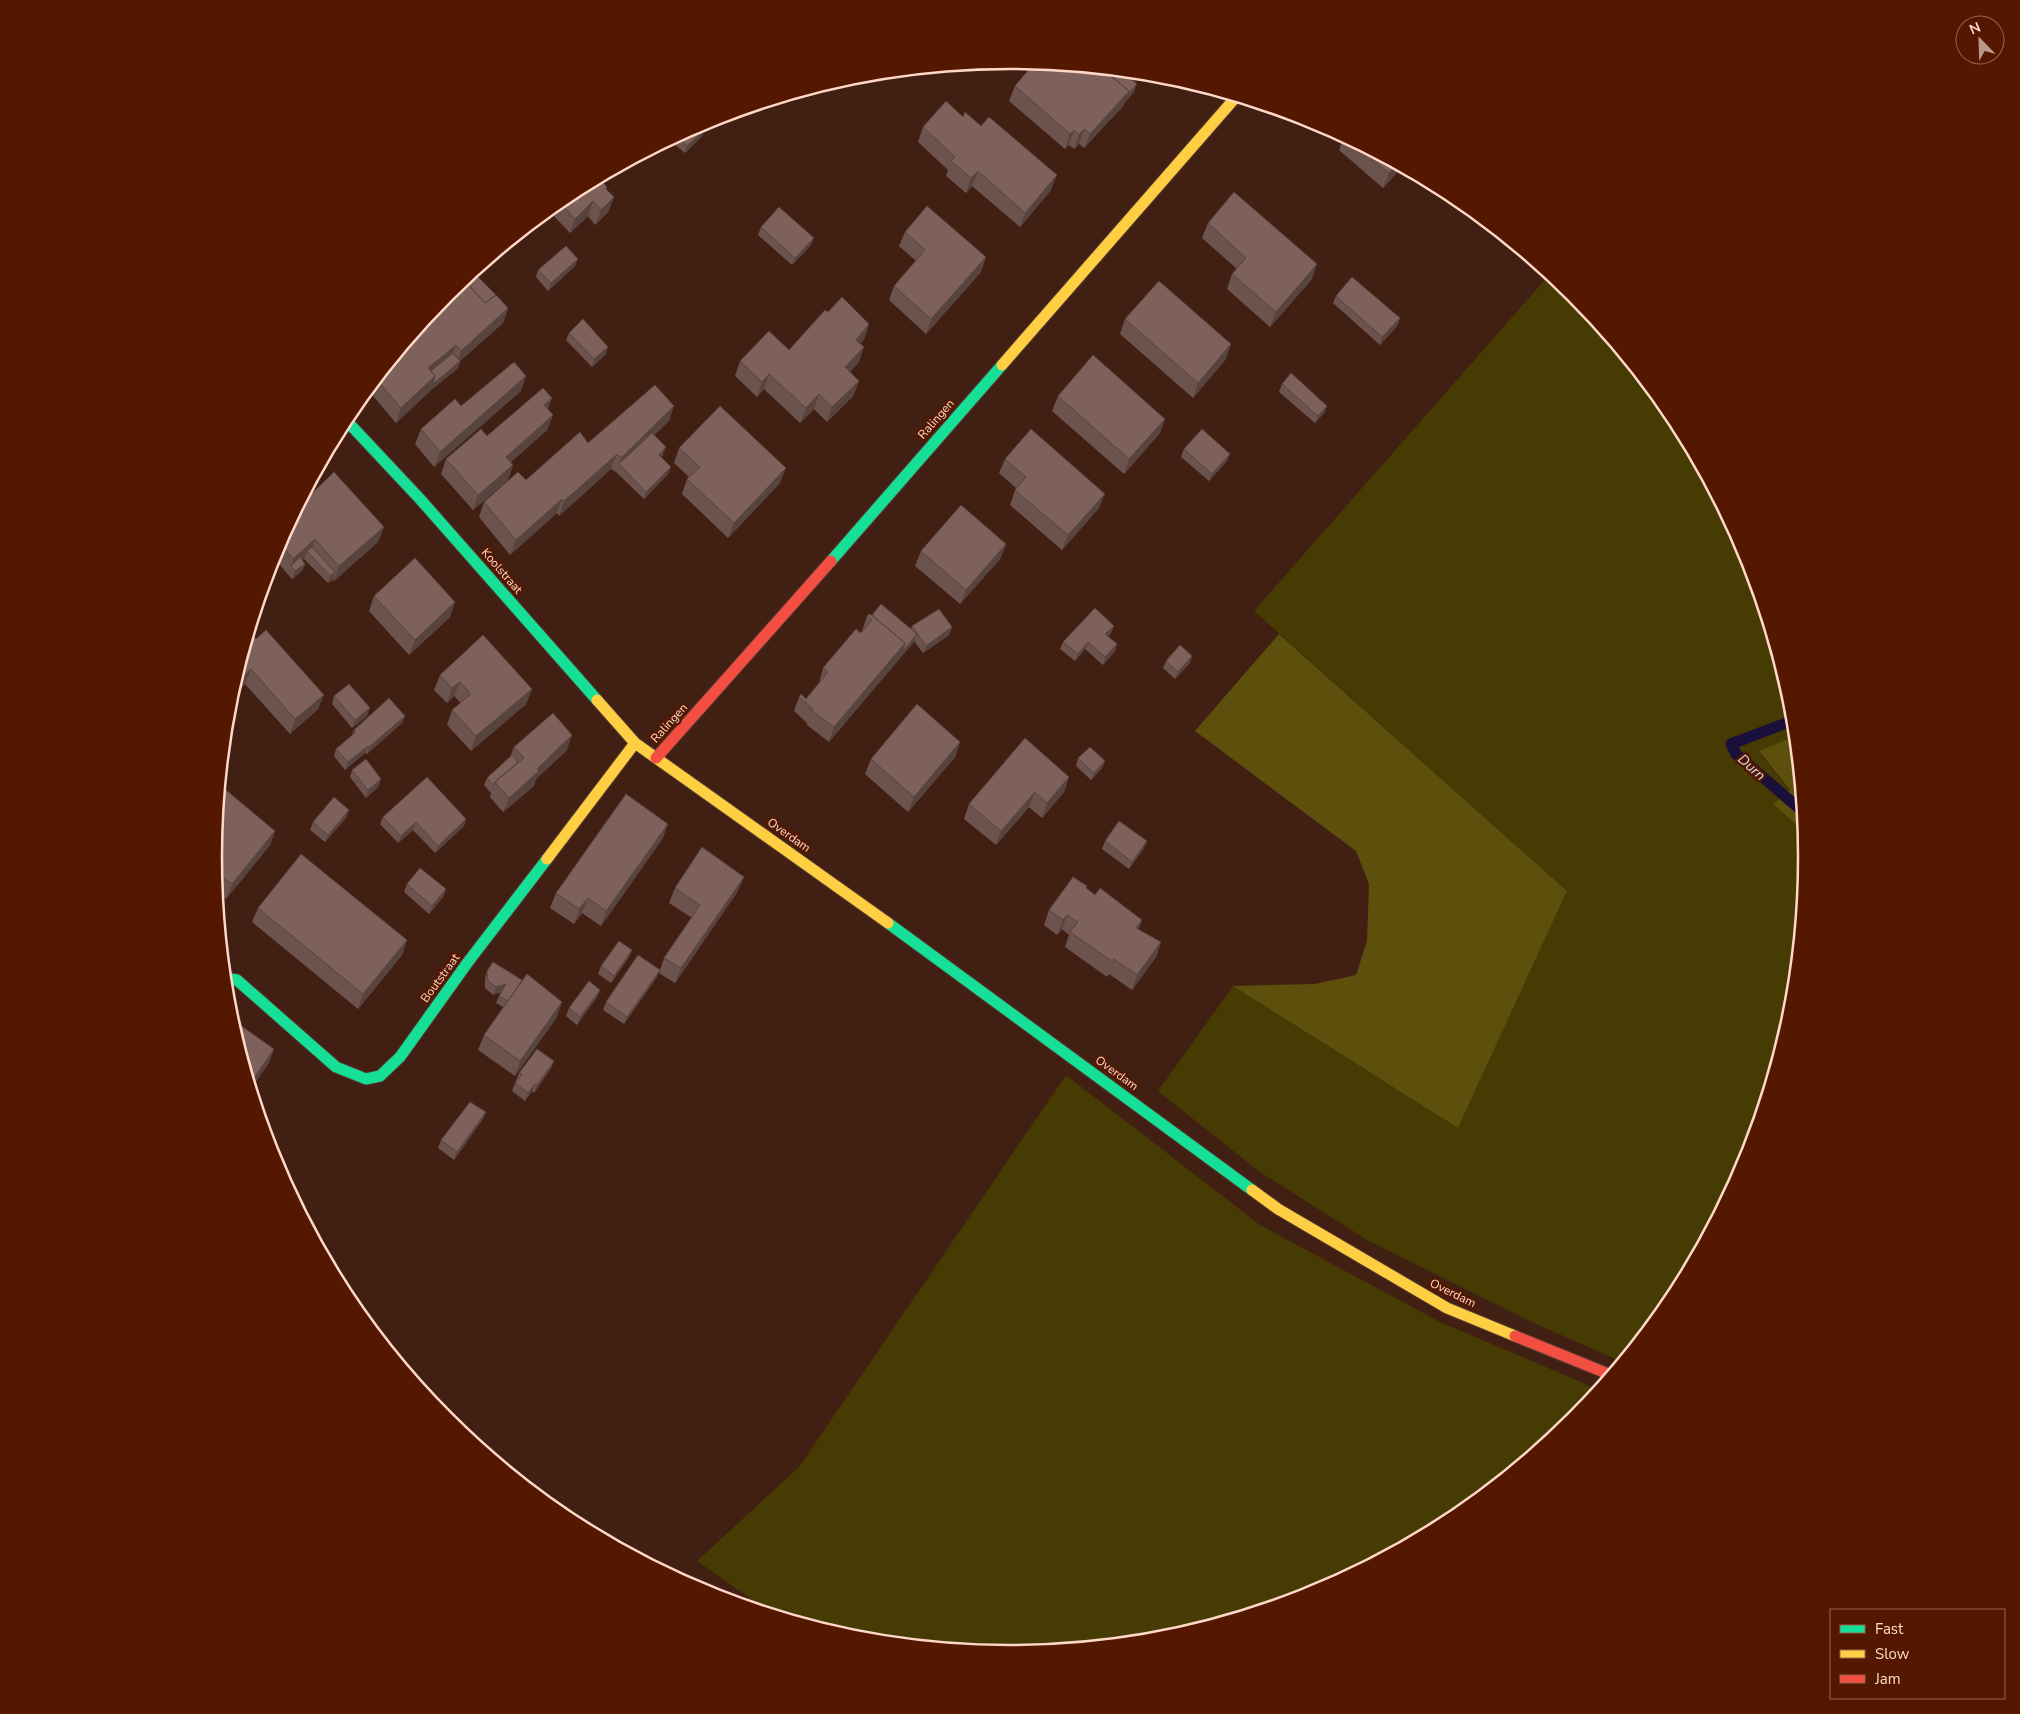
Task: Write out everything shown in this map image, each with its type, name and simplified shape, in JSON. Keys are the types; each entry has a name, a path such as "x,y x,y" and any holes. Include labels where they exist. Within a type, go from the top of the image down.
{"street":[{"name":"Ralingen","path":"656,758 1232,102"},
{"name":"Koolstraat","path":"351,425 420,499 635,743"},
{"name":"Overdam","path":"635,743 964,977 1278,1209 1447,1308 1606,1373"},
{"name":"Boutstraat","path":"231,979 237,980 336,1067 366,1079 380,1076 400,1058 474,954 635,743"}],"shaded area":[{"path":"1546,279 1603,337 1635,377 1693,463 1717,508 1738,555 1756,604 1771,653 1789,739 1759,752 1790,791 1773,804 1797,826 1797,909 1792,960 1783,1011 1771,1061 1738,1159 1717,1206 1693,1251 1665,1295 1617,1360 1534,1323 1367,1240 1260,1172 1158,1091 1233,986 1458,1128 1567,891 1254,611"},
{"path":"1279,634 1567,891 1458,1128 1233,986 1315,984 1356,975 1367,941 1369,884 1356,851 1195,731"},
{"path":"1789,738 1797,805 1797,826 1773,804 1790,790 1759,751"},
{"path":"1066,1075 1260,1225 1440,1322 1592,1388 1530,1450 1490,1482 1404,1540 1359,1564 1312,1585 1214,1618 1164,1630 1113,1639 1062,1644 1010,1645 958,1644 907,1639 856,1630 806,1618 757,1603 697,1561 799,1467"}],"building":[{"path":"1029,69 1062,70 1110,75 1129,91 1090,134 1084,129 1079,135 1074,130 1070,134 1015,86"},
{"path":"1110,75 1130,78 1137,84 1127,95 1129,91"},
{"path":"946,101 963,117 965,112 981,126 989,117 1057,175 1025,213 978,171 971,178 951,161 955,157 923,127"},
{"path":"702,132 687,146 682,141"},
{"path":"1366,154 1393,168 1389,173"},
{"path":"603,183 614,197 601,210 593,201 575,219 565,207"},
{"path":"1234,192 1317,264 1276,312 1232,274 1246,258 1208,223"},
{"path":"927,206 986,257 931,319 894,286 925,250 905,232"},
{"path":"779,207 814,238 795,258 761,227"},
{"path":"566,246 578,259 551,283 538,270"},
{"path":"477,276 496,295 485,303 469,285"},
{"path":"1352,277 1400,318 1382,337 1336,296"},
{"path":"1159,281 1231,344 1198,383 1125,319"},
{"path":"469,285 485,303 496,295 508,308 461,351 456,345 428,368 435,376 401,408 380,384 417,337"},
{"path":"842,297 869,324 856,340 864,347 845,367 859,381 832,407 819,394 806,408 769,374 762,382 740,361 769,331 789,350 825,310 828,312"},
{"path":"583,319 608,347 594,359 569,333"},
{"path":"453,353 460,361 433,384 435,376 431,371"},
{"path":"1093,355 1165,419 1129,459 1058,396"},
{"path":"514,362 526,376 440,452 421,429 455,399 461,406"},
{"path":"1291,373 1327,406 1318,416 1282,384"},
{"path":"655,385 674,406 622,457 616,455 516,540 484,502 518,472 526,480 580,432 588,443"},
{"path":"543,388 552,398 544,405 553,415 506,457 513,465 478,495 446,459 481,429 487,436"},
{"path":"720,406 786,468 734,523 687,479 700,467 679,448"},
{"path":"1031,429 1105,494 1068,535 1015,490 1026,477 1005,459"},
{"path":"1202,429 1230,454 1212,474 1184,449"},
{"path":"652,433 666,447 659,455 671,467 646,492 619,464"},
{"path":"334,472 384,527 339,566 315,539 293,559 285,549 310,496"},
{"path":"961,505 1006,544 966,590 921,551"},
{"path":"312,547 335,572 330,576 307,551"},
{"path":"300,557 305,564 295,571 291,566"},
{"path":"415,558 455,602 415,640 374,596"},
{"path":"881,604 917,634 903,651 905,643 872,615"},
{"path":"1095,608 1114,626 1105,634 1117,644 1105,657 1088,642 1078,654 1063,642"},
{"path":"939,609 952,627 926,646 912,626"},
{"path":"870,614 905,643 834,727 812,711 813,709 799,697 801,694 806,699 828,672 823,668 856,629 861,633 872,620 867,616"},
{"path":"266,630 324,695 295,719 251,669 244,676 254,637 256,639"},
{"path":"483,635 532,689 476,736 452,710 471,694 460,682 452,688 440,675"},
{"path":"1180,645 1192,656 1178,672 1166,661"},
{"path":"349,684 370,708 355,720 334,696"},
{"path":"389,698 405,716 369,747 348,762 336,749 356,732 354,730"},
{"path":"917,704 960,742 914,797 871,759"},
{"path":"553,713 572,735 537,769 539,771 509,798 495,782 524,758 514,747"},
{"path":"1025,738 1069,777 1047,803 1035,792 1001,831 969,804"},
{"path":"1090,747 1105,761 1094,773 1078,758"},
{"path":"512,755 518,762 495,782 494,786 487,778"},
{"path":"366,759 381,779 368,790 352,770"},
{"path":"427,777 466,819 438,846 416,822 401,836 383,817"},
{"path":"225,789 275,831 232,884 222,877"},
{"path":"626,794 668,824 606,911 588,898 579,909 556,893"},
{"path":"334,797 349,810 328,835 313,822"},
{"path":"1119,821 1147,841 1132,862 1105,841"},
{"path":"702,847 744,877 681,968 664,958 700,905 675,888"},
{"path":"301,854 407,940 363,994 258,908"},
{"path":"420,868 446,889 432,906 407,884"},
{"path":"1073,877 1087,886 1086,888 1095,895 1100,888 1142,920 1136,928 1161,942 1137,975 1114,959 1113,962 1070,932 1078,922 1067,915 1063,920 1049,910"},
{"path":"619,941 632,950 614,976 601,966"},
{"path":"638,955 660,970 627,1017 606,1002"},
{"path":"493,962 522,980 508,1001 499,996 506,984 496,987 488,981 487,971"},
{"path":"527,974 562,1002 520,1061 484,1035"},
{"path":"589,981 600,990 580,1017 569,1008"},
{"path":"240,1025 274,1049 254,1078"},
{"path":"537,1049 554,1061 537,1085 535,1084 528,1093 515,1083 522,1074 519,1073"},
{"path":"470,1102 486,1112 457,1152 441,1140"}],"waterway":[{"name":"Durn","path":"1787,723 1731,744 1736,754 1797,807"}],"traffic: fast":[{"path":"831,561 1002,365"},
{"path":"351,425 420,499 597,700"},
{"path":"231,979 237,980 336,1067 366,1079 380,1076 400,1057 468,962 547,859"},
{"path":"888,923 1252,1190"}],"traffic: slow":[{"path":"1002,365 1232,102"},
{"path":"597,700 635,743 888,923"},
{"path":"547,859 635,743"},
{"path":"1252,1190 1278,1209 1447,1308 1515,1336"}],"traffic: jam":[{"path":"656,758 831,561"},
{"path":"1515,1336 1606,1373"}]}
